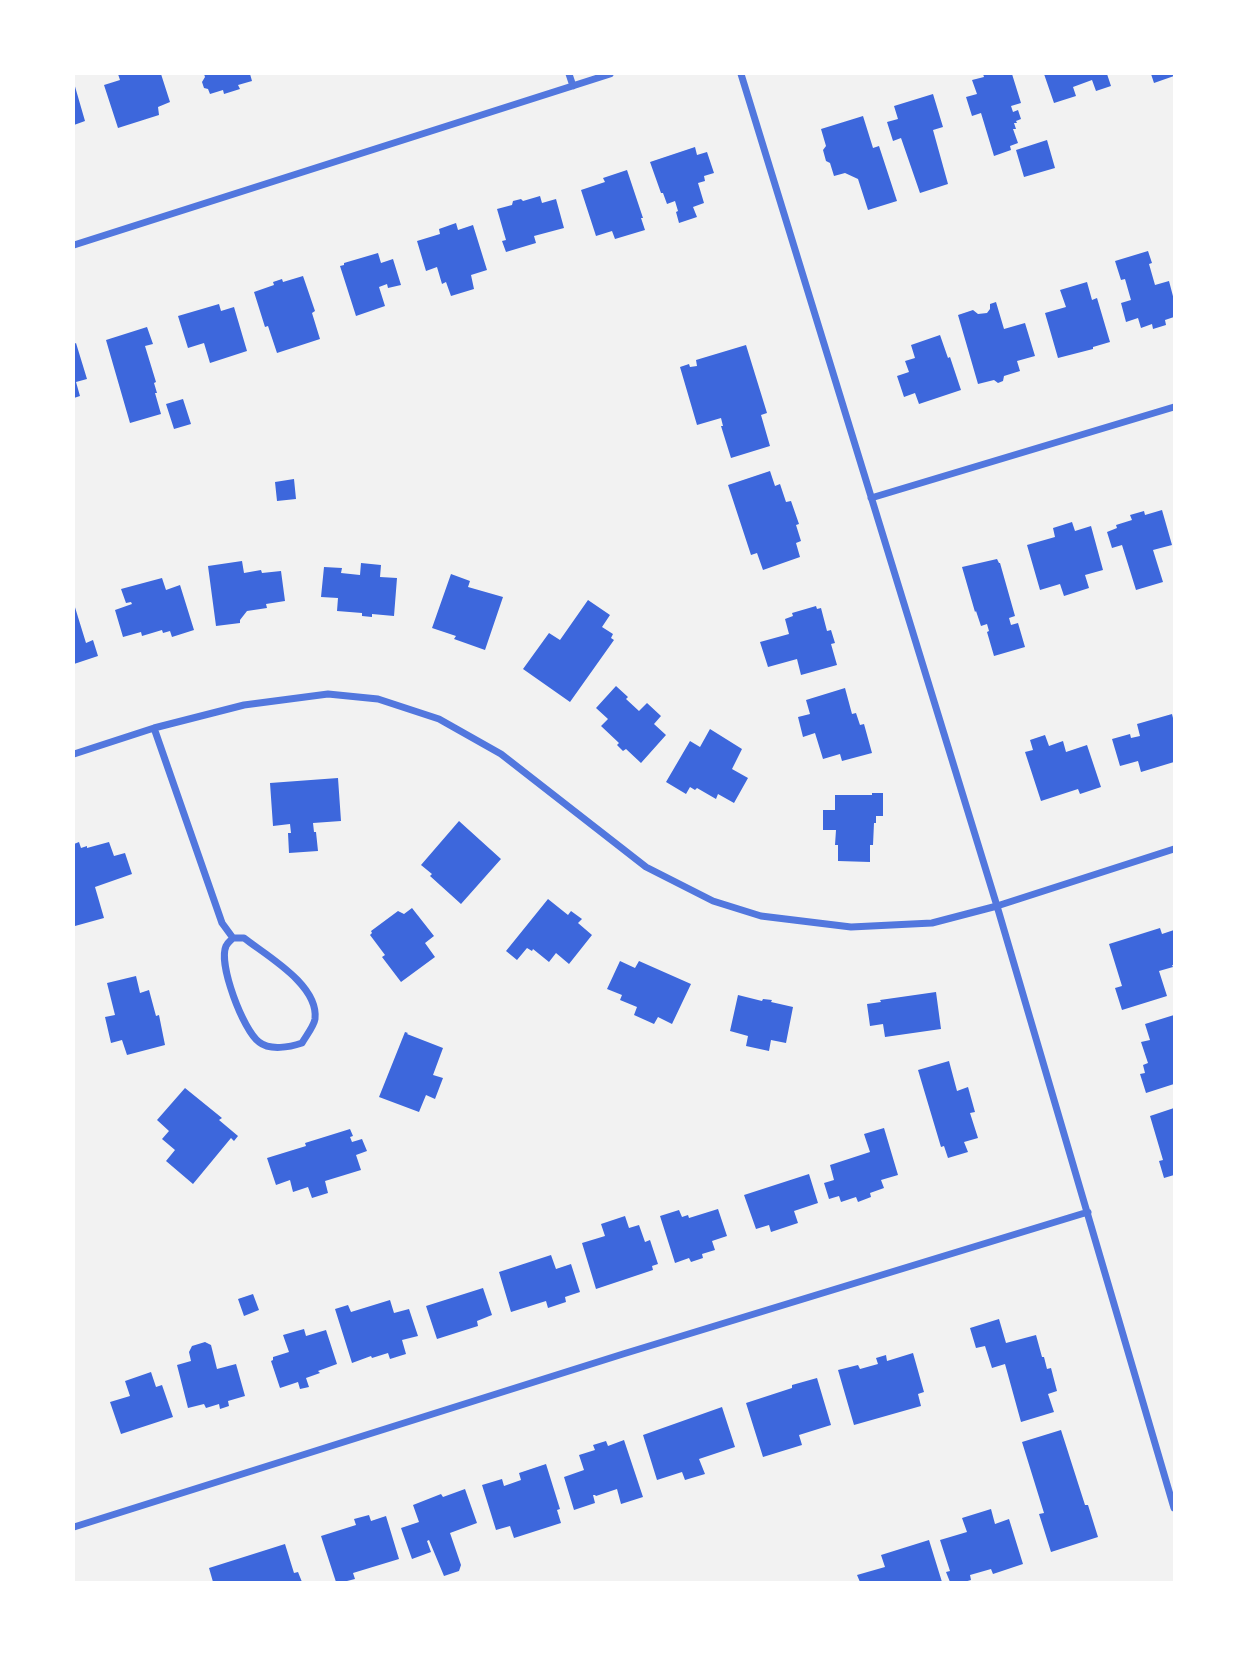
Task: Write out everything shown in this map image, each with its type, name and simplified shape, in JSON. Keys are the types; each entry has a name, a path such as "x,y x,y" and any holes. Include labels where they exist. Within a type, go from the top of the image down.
{"street":[{"path":"569,74 573,86"},
{"path":"74,244 610,74"},
{"path":"741,74 997,906 1174,1508"},
{"path":"871,498 1174,407"},
{"path":"74,754 154,728 244,705 328,694 378,699 439,719 501,754 646,867 713,901 761,915 852,927 932,923 997,906 1174,849"},
{"path":"154,728 222,923 233,938"},
{"path":"233,938 244,938 297,978 312,998 315,1020 302,1043 273,1047 260,1043 250,1032 234,999 224,955 227,944 233,938"},
{"path":"74,1527 623,1354 1088,1212"}],"building":[{"path":"118,74 161,74 170,102 158,107 159,115 118,128 104,85 120,80"},
{"path":"204,74 250,74 252,81 238,85 240,89 224,94 223,90 210,94 202,82"},
{"path":"983,74 1012,74 1021,103 1011,106 1013,112 1018,110 1021,119 1014,123 1016,129 1013,129 1018,143 1010,146 1011,150 994,156 981,113 972,116 966,97 977,94 972,80 984,77"},
{"path":"1044,74 1107,74 1111,86 1096,91 1092,80 1073,87 1076,96 1054,103"},
{"path":"1151,74 1174,74 1174,76 1154,83"},
{"path":"74,83 85,121 74,125"},
{"path":"933,94 943,127 933,130 948,184 920,193 901,138 893,141 887,122 898,119 894,106"},
{"path":"863,116 873,148 879,146 897,201 868,210 858,179 845,173 834,176 830,163 826,161 823,150 826,146 821,129"},
{"path":"1047,140 1055,168 1024,177 1016,150"},
{"path":"695,147 697,155 707,152 714,173 704,176 705,181 698,183 704,203 693,207 697,217 679,223 675,201 667,204 650,162"},
{"path":"627,170 645,230 615,239 612,231 596,236 581,190 605,182 603,178"},
{"path":"540,196 542,203 556,199 564,228 534,236 536,243 506,252 502,241 506,240 497,209 512,205 513,201"},
{"path":"456,223 458,230 473,225 487,270 471,275 474,289 451,296 446,282 442,284 437,267 426,271 417,241 440,234 439,229"},
{"path":"1148,251 1155,285 1169,281 1174,300 1174,317 1165,320 1166,325 1153,329 1152,324 1141,328 1138,318 1126,322 1121,303 1131,300 1125,279 1121,280 1115,261"},
{"path":"378,253 381,263 393,259 401,285 388,288 387,284 379,287 385,306 356,316 340,266"},
{"path":"303,276 315,311 312,313 320,339 277,353 254,292 282,279 283,282"},
{"path":"1087,282 1092,300 1097,298 1110,342 1058,358 1045,313 1066,307 1060,290"},
{"path":"996,302 1004,329 1025,323 1035,356 1017,361 1020,371 1004,376 1003,381 978,384 958,315 973,310 978,314 987,313 990,304"},
{"path":"219,304 221,311 234,307 247,351 210,363 204,343 188,348 178,316"},
{"path":"147,327 153,344 145,346 156,382 155,393 161,414 130,423 106,340"},
{"path":"940,335 961,390 919,404 915,393 904,397 897,376 909,372 905,361 915,358 911,345"},
{"path":"76,343 87,379 76,382 80,396 74,398 74,344"},
{"path":"746,345 767,413 761,415 770,446 731,458 721,418 697,425 680,367 689,364 690,367 697,366 696,360"},
{"path":"183,399 191,424 174,429 166,404"},
{"path":"770,471 775,486 780,484 786,502 791,501 799,524 796,525 801,541 796,543 800,557 763,570 757,553 751,555 728,485"},
{"path":"294,479 296,499 277,501 275,482"},
{"path":"1162,510 1172,545 1153,550 1163,582 1136,590 1122,545 1112,548 1107,532 1117,528 1116,525 1132,520 1130,515 1144,511 1145,515"},
{"path":"1072,522 1075,531 1091,526 1103,570 1085,575 1089,588 1064,596 1060,584 1040,590 1027,545 1055,537 1053,528"},
{"path":"997,559 1015,616 1009,618 1011,625 1018,623 1025,647 994,656 987,624 981,626 962,567"},
{"path":"242,561 244,573 281,571 285,601 266,604 267,608 247,611 240,623 216,626 208,566"},
{"path":"361,563 381,565 380,577 397,578 394,616 372,614 372,617 362,616 362,613 337,611 338,598 321,597 324,567 342,568 341,573 360,575"},
{"path":"451,574 470,581 468,587 503,597 485,650 432,628"},
{"path":"162,578 166,590 180,585 194,630 172,637 170,631 163,633 162,630 142,636 141,632 123,637 115,610 132,604 126,603 121,589"},
{"path":"588,600 610,615 602,627 613,634 611,638 614,640 570,702 523,669 549,633 560,640"},
{"path":"74,604 86,643 93,640 98,656 74,664"},
{"path":"816,606 817,609 821,608 827,631 831,630 835,643 831,644 837,665 801,675 797,659 768,667 760,642 789,634 785,619 793,616 792,613"},
{"path":"616,686 639,711 647,703 661,716 654,724 666,735 641,763 626,749 623,751 617,745 619,743 601,726 608,719 596,708"},
{"path":"845,688 852,714 856,713 860,725 864,724 872,753 842,761 840,754 823,759 815,733 803,737 798,717 810,714 806,700"},
{"path":"1172,714 1174,762 1141,772 1138,761 1120,766 1112,739 1130,734 1131,738 1140,736 1137,724"},
{"path":"710,729 742,749 732,769 748,778 734,803 718,794 716,799 697,788 695,790 690,787 686,794 666,782 690,741 700,747"},
{"path":"1045,735 1049,746 1063,741 1066,752 1087,745 1101,787 1080,794 1078,789 1041,801 1025,752 1033,750 1030,740"},
{"path":"338,778 341,821 313,823 318,851 289,853 290,824 273,826 270,783"},
{"path":"883,793 883,816 876,816 874,823 870,862 838,861 836,830 823,830 823,810 835,810 835,795"},
{"path":"459,821 501,859 461,904 421,865"},
{"path":"79,842 81,848 87,848 109,842 114,856 125,853 132,874 95,887 104,918 75,926 74,844"},
{"path":"548,899 568,915 571,911 582,919 578,923 592,935 569,964 556,953 549,962 533,949 532,951 527,948 517,960 506,951"},
{"path":"412,908 434,936 425,943 435,957 401,982 370,935 371,931 398,911 404,914"},
{"path":"1160,928 1162,934 1174,930 1174,965 1159,971 1167,996 1122,1010 1115,988 1122,986 1109,944"},
{"path":"620,961 635,968 639,961 691,984 672,1024 658,1017 654,1024 634,1015 637,1007 620,1000 622,995 607,989"},
{"path":"136,976 140,993 149,990 156,1016 159,1015 165,1045 127,1055 122,1040 111,1043 105,1017 115,1015 107,983"},
{"path":"936,992 941,1029 885,1037 883,1024 870,1026 867,1004"},
{"path":"738,995 762,1001 772,1000 771,1002 793,1007 786,1043 771,1040 769,1051 746,1046 748,1036 730,1031"},
{"path":"1174,1015 1174,1084 1146,1093 1140,1074 1145,1073 1143,1065 1148,1063 1141,1042 1150,1040 1145,1024"},
{"path":"405,1032 443,1048 433,1075 443,1078 435,1099 426,1095 419,1112 379,1097"},
{"path":"949,1061 957,1091 968,1087 975,1112 970,1113 978,1138 964,1142 968,1152 948,1158 944,1146 941,1147 918,1070"},
{"path":"185,1088 222,1118 219,1120 238,1136 234,1141 231,1138 193,1184 166,1161 175,1150 162,1139 169,1131 157,1120"},
{"path":"1174,1108 1174,1175 1164,1178 1159,1161 1163,1160 1150,1116"},
{"path":"884,1128 898,1175 881,1180 884,1188 870,1193 871,1197 858,1202 856,1197 841,1202 839,1196 829,1199 824,1183 834,1180 830,1165 870,1152 864,1134"},
{"path":"350,1129 352,1142 362,1139 367,1151 356,1155 361,1170 325,1181 328,1193 312,1198 308,1187 293,1192 290,1180 276,1185 267,1158"},
{"path":"809,1174 818,1203 794,1211 798,1223 771,1232 769,1225 756,1229 744,1195"},
{"path":"718,1209 727,1236 712,1241 715,1250 702,1254 703,1258 691,1262 689,1258 675,1263 660,1216 679,1210 682,1217 688,1215 689,1218"},
{"path":"625,1216 629,1228 639,1225 645,1242 650,1240 658,1264 652,1266 653,1270 596,1289 582,1243 605,1236 601,1224"},
{"path":"551,1255 556,1269 571,1264 580,1292 565,1297 566,1302 548,1308 546,1301 511,1312 499,1272"},
{"path":"483,1288 492,1315 477,1321 478,1326 437,1339 426,1306"},
{"path":"253,1294 259,1310 244,1316 238,1299"},
{"path":"390,1300 394,1313 409,1309 418,1336 402,1340 406,1354 390,1359 388,1353 352,1363 335,1309 348,1305 351,1312"},
{"path":"999,1319 1006,1343 1036,1335 1047,1369 1051,1368 1057,1391 1048,1394 1054,1412 1021,1422 1005,1364 992,1368 985,1346 976,1348 970,1328"},
{"path":"304,1329 306,1336 326,1330 337,1364 306,1378 309,1387 300,1389 298,1382 280,1388 271,1361 273,1357 289,1352 283,1335"},
{"path":"205,1342 211,1345 217,1369 236,1364 245,1396 228,1401 229,1406 220,1409 219,1404 206,1408 204,1404 188,1408 177,1365 191,1361 189,1352 192,1346"},
{"path":"913,1353 924,1392 918,1394 921,1406 854,1425 838,1370 858,1365 860,1369 878,1364 876,1358 886,1355 887,1361"},
{"path":"151,1372 156,1387 162,1385 173,1417 121,1434 110,1402 130,1396 125,1381"},
{"path":"817,1378 831,1425 799,1435 802,1445 763,1457 746,1403"},
{"path":"722,1407 735,1447 699,1459 705,1474 685,1480 682,1472 657,1480 643,1435"},
{"path":"1061,1430 1098,1537 1051,1552 1039,1514 1044,1513 1022,1442"},
{"path":"624,1440 643,1497 621,1504 617,1489 593,1495 595,1503 574,1510 564,1477 584,1470 579,1455 595,1450 593,1445 606,1441 608,1446"},
{"path":"546,1464 560,1509 557,1510 561,1523 514,1538 510,1526 496,1530 482,1485 502,1479 504,1486 521,1480 519,1473"},
{"path":"465,1489 477,1523 450,1533 461,1565 459,1571 444,1576 429,1540 427,1541 431,1552 412,1559 401,1528 419,1522 413,1505 441,1494 443,1497"},
{"path":"991,1509 995,1524 1009,1519 1023,1564 993,1574 991,1569 970,1575 971,1580 964,1582 950,1582 946,1572 950,1571 940,1540 967,1532 962,1518"},
{"path":"369,1515 371,1521 386,1516 399,1559 353,1573 355,1579 336,1582 321,1536 356,1525 354,1519"},
{"path":"929,1540 942,1582 860,1582 857,1575 885,1567 881,1555"},
{"path":"285,1544 294,1573 298,1572 302,1582 213,1582 209,1568"}]}
